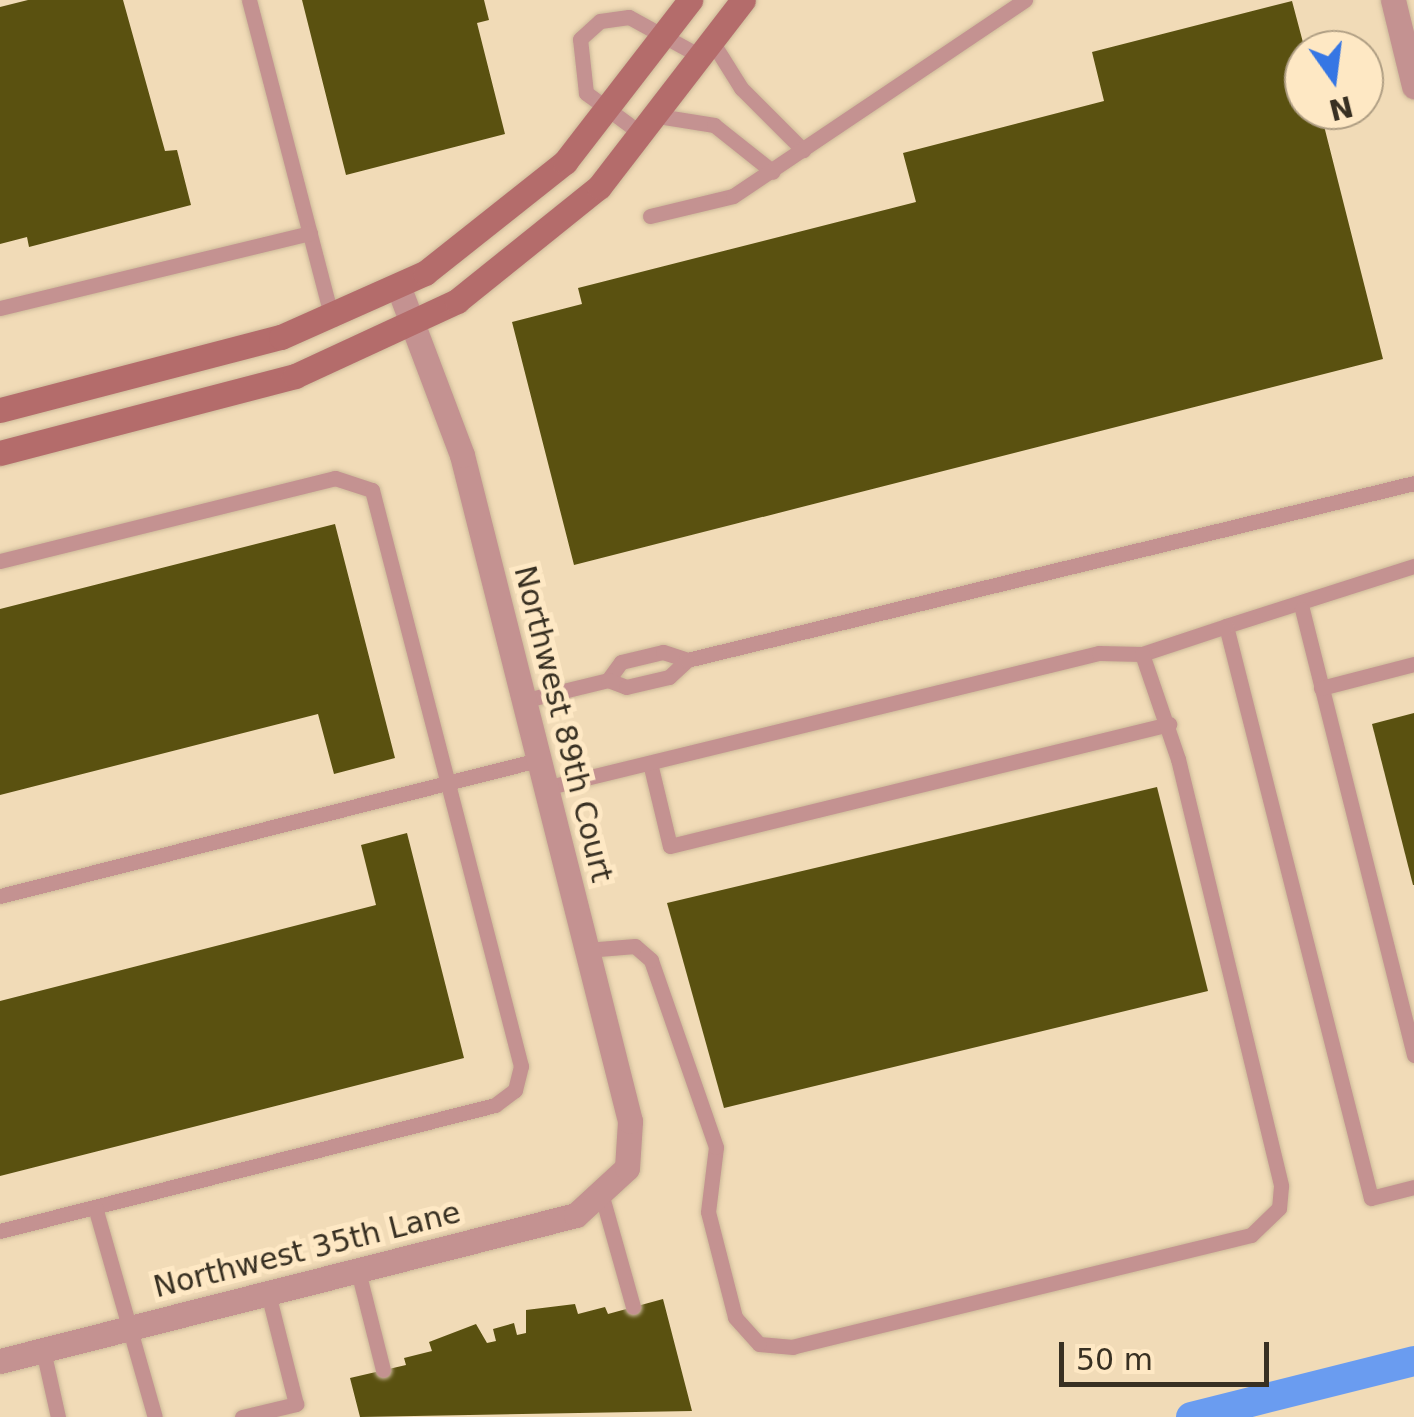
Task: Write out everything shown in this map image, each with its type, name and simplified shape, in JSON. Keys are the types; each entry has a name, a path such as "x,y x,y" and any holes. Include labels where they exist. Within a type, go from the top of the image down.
{"street":[{"path":"0,410 332,319 399,288 517,206 609,112 690,0"},
{"path":"0,452 295,376 416,325 546,236 651,126 742,0"},
{"path":"1392,0 1414,86"},
{"name":"Northwest 89th Court","path":"399,288 456,434 630,1121 611,1190"},
{"name":"Northwest 35th Lane","path":"0,1362 567,1218 611,1190"}],"lane":[{"path":"250,0 332,319"},
{"path":"650,216 733,196 1026,0"},
{"path":"773,172 714,125 651,126 609,112 586,93 580,39 615,17 706,48 803,150"},
{"path":"0,308 310,233"},
{"path":"0,561 325,480 365,485 379,502 520,1055 515,1090 496,1105 0,1231"},
{"path":"522,701 608,680 626,688 669,677 687,660 1414,483"},
{"path":"545,788 1099,653 1142,654 1226,626 1302,609 1328,591 1414,566"},
{"path":"1302,609 1414,1055"},
{"path":"1226,626 1371,1198 1414,1187"},
{"path":"608,680 621,662 663,652 687,660"},
{"path":"586,950 635,946 650,960 716,1147 708,1212 735,1317 759,1344 793,1348 1250,1235 1275,1215 1281,1186 1169,724 1142,654"},
{"path":"1321,688 1414,664"},
{"path":"650,763 670,846 1169,724"},
{"path":"0,896 538,760"},
{"path":"611,1190 633,1308"},
{"path":"95,1208 155,1417"},
{"path":"358,1271 383,1370"},
{"path":"242,1417 298,1410 268,1294"},
{"path":"44,1350 58,1417"}],"building":[{"path":"28,0 123,0 165,151 177,150 191,205 29,247 27,237 0,244 0,7"},
{"path":"302,0 484,0 489,20 477,23 505,134 346,175"},
{"path":"1292,1 1300,30 1284,30 1284,130 1325,130 1383,359 574,565 512,322 582,304 578,288 916,202 903,153 1104,101 1092,52"},
{"path":"335,524 395,758 334,774 318,714 0,795 0,609"},
{"path":"1414,713 1414,885 1413,885 1372,724"},
{"path":"1157,787 1208,991 724,1108 667,903"},
{"path":"407,833 464,1058 0,1176 0,1001 376,905 361,845"},
{"path":"663,1299 692,1411 360,1417 350,1378 406,1365 404,1358 432,1351 429,1342 476,1324 487,1343 496,1341 493,1329 514,1323 517,1335 526,1333 526,1310 575,1304 578,1314 605,1307 608,1314"}],"waterway":[{"path":"1191,1417 1414,1361"}]}
